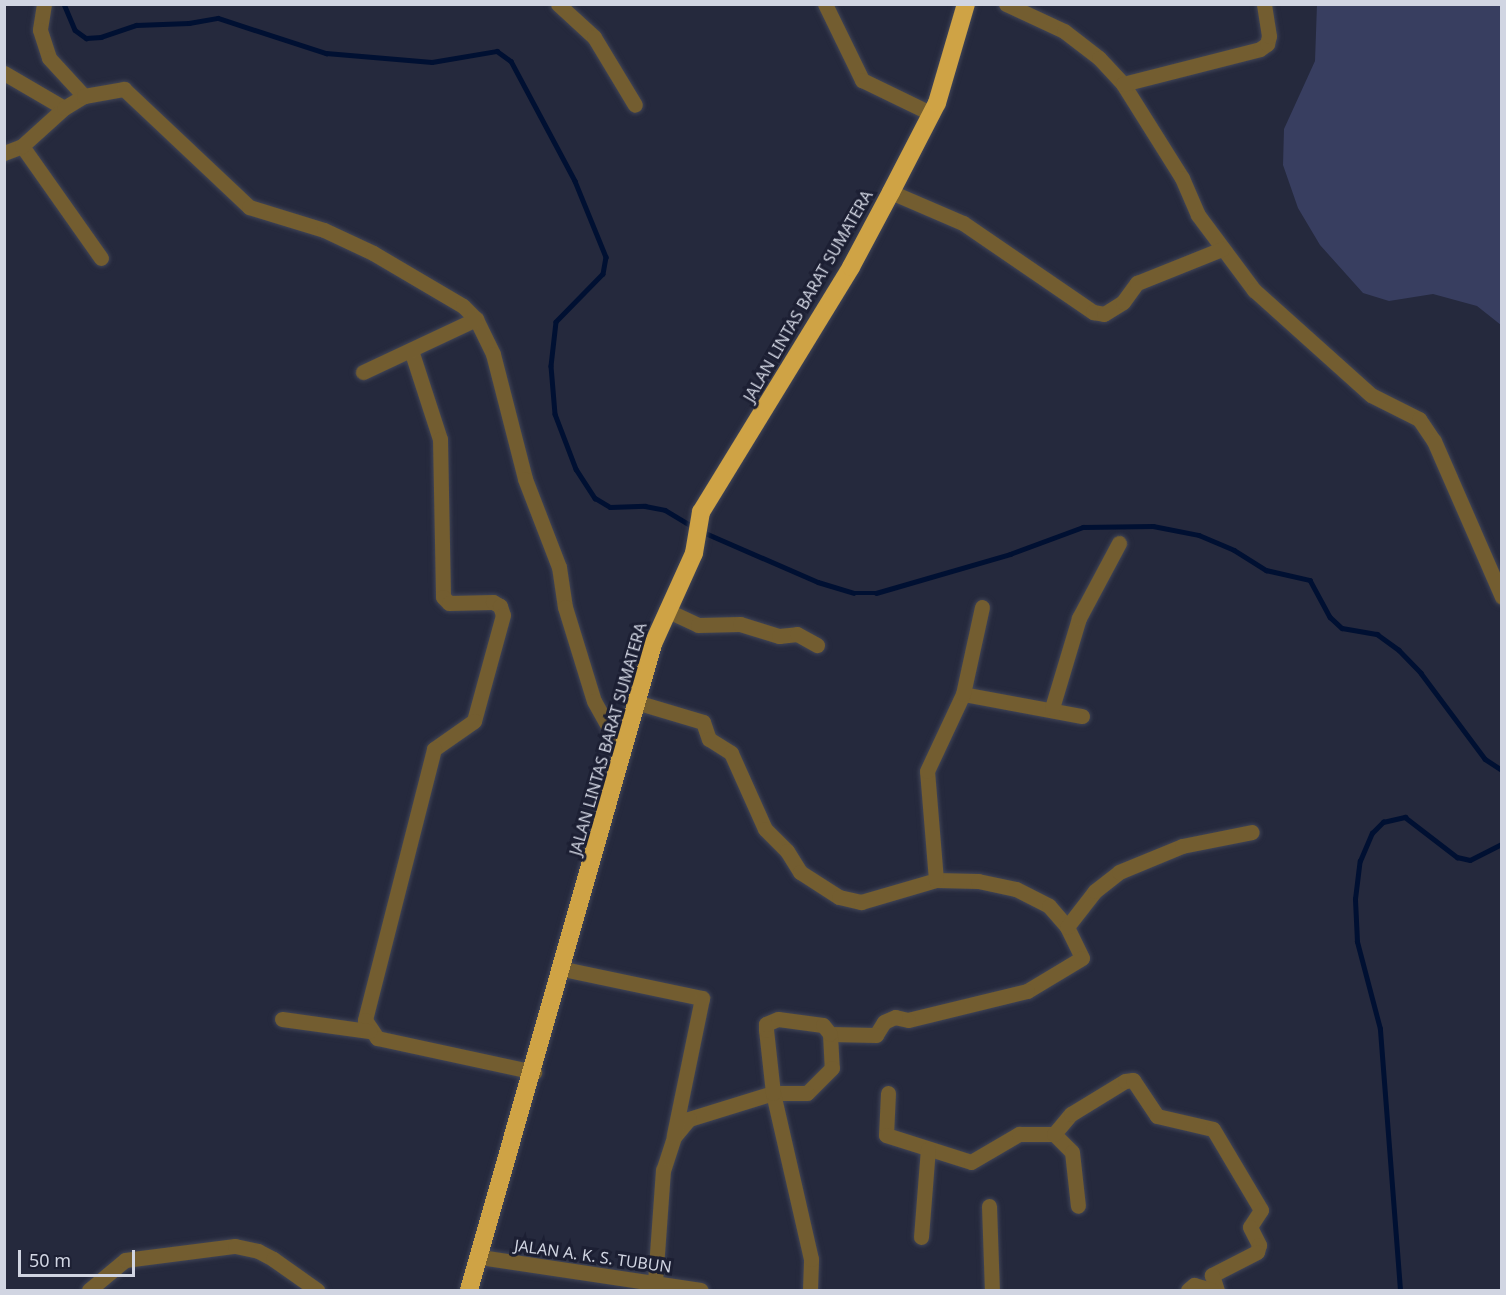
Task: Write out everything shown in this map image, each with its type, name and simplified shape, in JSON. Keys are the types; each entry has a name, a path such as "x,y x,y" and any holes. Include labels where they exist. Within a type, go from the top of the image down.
{"highway":[{"name":"JALAN LINTAS BARAT SUMATERA","path":"470,1290 534,1072 636,702 666,610 694,553 701,512 851,267 932,114 966,4"}],"street":[{"path":"44,4 40,30 49,58 84,96"},
{"path":"558,4 594,37 635,105"},
{"path":"825,4 862,80 932,114"},
{"path":"1006,4 1064,31 1100,58 1123,84 1222,249 1254,290 1326,358 1371,395 1419,419 1434,441 1502,597"},
{"path":"1123,84 1260,49 1267,44 1269,36 1264,4"},
{"path":"4,73 64,108"},
{"path":"4,153 22,146 64,108 84,96 124,88 249,207 324,231 373,253 463,306 476,319 492,354 525,479 559,567 565,607 594,701 623,753"},
{"path":"22,146 101,258"},
{"path":"891,192 963,223 1093,312 1104,314 1123,302 1137,283 1222,249"},
{"path":"363,372 476,319"},
{"path":"411,350 440,439 443,597 449,603 493,602 500,606 503,615 474,721 434,749 365,1020 369,1031 377,1038 534,1072"},
{"path":"1052,708 1079,618 1119,543"},
{"path":"936,880 927,771 963,694 982,607"},
{"path":"666,610 698,625 740,624 779,636 797,634 817,645"},
{"path":"963,694 1052,708 1082,716"},
{"path":"636,702 703,722 709,738 731,753 765,829 787,851 800,873 839,897 867,901 936,880 978,880 1017,889 1049,906 1067,927 1082,958 1039,986 908,1020 896,1017 884,1022 876,1035 830,1034"},
{"path":"1067,927 1095,891 1119,872 1182,846 1252,832"},
{"path":"563,969 702,998 674,1137 663,1170 655,1282"},
{"path":"674,1137 689,1119 773,1093 807,1093 828,1076 834,1059 830,1034 823,1025 778,1018 766,1024 773,1093 811,1259 810,1290"},
{"path":"282,1019 369,1031"},
{"path":"1054,1134 1071,1114 1125,1081 1134,1080 1157,1116 1213,1129 1261,1210 1250,1227 1259,1249 1212,1275 1217,1290"},
{"path":"888,1093 886,1135 976,1162 995,1145 1019,1134 1054,1134 1072,1152 1078,1206"},
{"path":"921,1237 928,1149"},
{"path":"989,1206 992,1290"},
{"path":"89,1290 125,1260 235,1246 258,1251 273,1259 316,1290"},
{"name":"JALAN A. K. S. TUBUN","path":"480,1257 578,1274 655,1282 701,1290"},
{"path":"1188,1290 1194,1285 1211,1290"}],"shaded area":[{"path":"1317,4 1501,5 1501,325 1477,306 1433,294 1389,301 1363,293 1320,245 1298,208 1283,165 1284,129 1315,61"}],"waterway":[{"path":"64,4 75,30 86,38 101,37 136,25 189,23 218,18 326,53 432,62 497,51 511,61 575,181 606,257 603,274 556,322 551,366 555,414 576,469 595,498 610,507 645,506 665,510 693,527"},
{"path":"703,532 818,582 853,593 876,593 1010,554 1083,527 1153,526 1199,535 1234,550 1266,570 1310,580 1330,617 1342,628 1377,634 1399,650 1421,673 1485,759 1502,770"},
{"path":"1400,1290 1380,1029 1357,942 1355,899 1360,861 1372,833 1383,822 1405,817 1457,857 1470,860 1502,844"}]}
